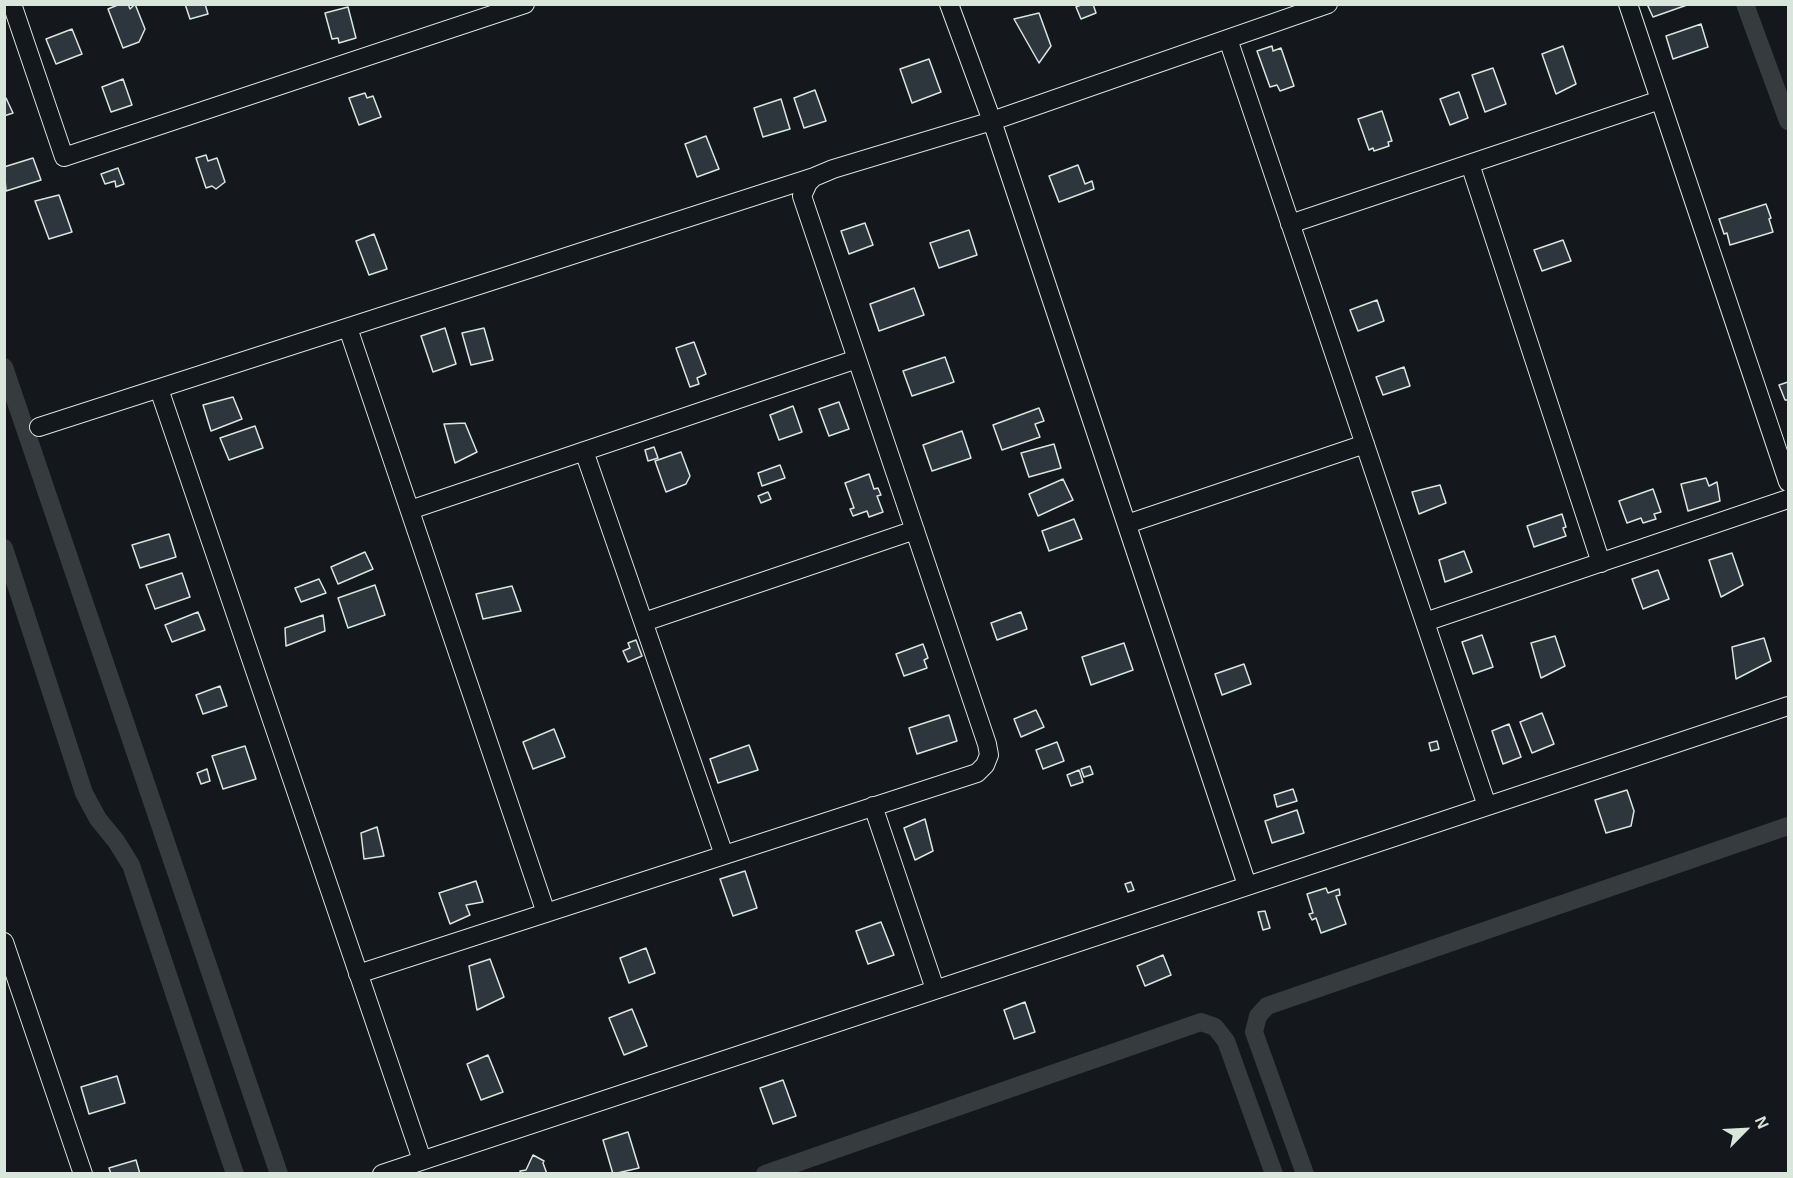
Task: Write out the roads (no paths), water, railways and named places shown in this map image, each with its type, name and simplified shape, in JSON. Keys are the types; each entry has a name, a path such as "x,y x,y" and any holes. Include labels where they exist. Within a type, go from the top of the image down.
{"street":[{"path":"12,4 64,157 525,4"},
{"path":"949,4 992,121 1247,885"},
{"path":"39,427 833,169 992,121 1328,4"},
{"path":"1628,4 1788,482"},
{"path":"1228,39 1487,806"},
{"path":"1290,224 1660,100"},
{"path":"1470,164 1601,563"},
{"path":"358,974 873,807 977,772 985,765 989,755 987,744 802,196 808,183 814,177"},
{"path":"348,328 546,913"},
{"path":"410,510 857,359"},
{"path":"159,389 422,1160"},
{"path":"1127,524 1365,444"},
{"path":"584,451 724,855"},
{"path":"1425,622 1788,499"},
{"path":"644,622 915,530"},
{"path":"382,1173 1788,706"},
{"path":"873,807 935,989"},
{"path":"4,942 83,1173"}],"waterway":[{"path":"1745,4 1788,121"},
{"path":"4,367 279,1174"},
{"path":"4,548 84,793 98,819 116,841 131,865 235,1174"},
{"path":"1305,1174 1254,1032 1258,1016 1267,1006 1788,826"},
{"path":"765,1174 1201,1022 1215,1027 1226,1041 1274,1174"}]}
